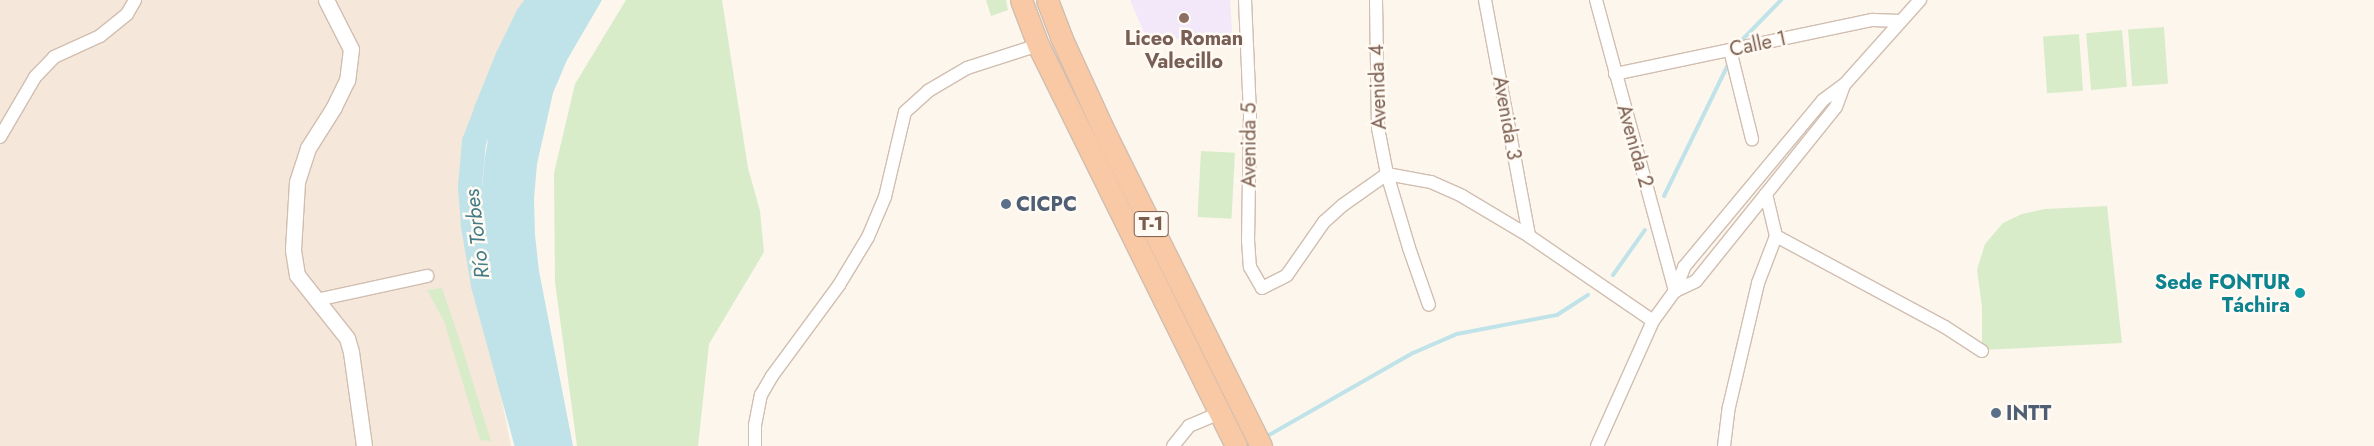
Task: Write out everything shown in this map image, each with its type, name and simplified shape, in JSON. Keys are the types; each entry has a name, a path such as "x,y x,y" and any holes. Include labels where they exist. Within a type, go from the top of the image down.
{"highway":[{"name":"T-1","path":"1021,0 1038,45 1236,446"},
{"name":"T-1","path":"1047,0 1061,37 1106,133 1261,446"},
{"path":"1219,413 1240,403"}],"street":[{"path":"0,137 35,77 54,57 100,36 127,14 135,0"},
{"path":"326,0 350,49 346,80 334,107 308,148 296,182 292,250 297,274 347,338 351,352 364,446"},
{"name":"Avenida 5","path":"1245,0 1250,115 1248,240 1250,267 1262,288 1287,275 1324,222 1342,205 1387,174"},
{"name":"Avenida 4","path":"1376,0 1378,128 1387,174 1409,248 1430,305"},
{"name":"Avenida 3","path":"1484,0 1529,236"},
{"name":"Avenida 2","path":"1596,0 1675,291"},
{"path":"1596,446 1652,321 1675,291 1684,267 1823,100 1844,85 1920,0"},
{"name":"Calle 1","path":"1615,74 1872,20 1901,20"},
{"path":"755,446 755,425 761,395 772,376 839,286 868,237 885,197 905,112 928,91 966,68 1038,45"},
{"path":"1730,50 1752,139"},
{"path":"1675,291 1696,281 1836,107 1844,85"},
{"path":"1387,174 1432,182 1462,196 1529,236 1652,321"},
{"path":"1724,446 1729,407 1758,283 1776,236 1766,194"},
{"path":"1776,236 1945,327 1982,351"},
{"path":"316,300 427,276"},
{"path":"1173,446 1189,426 1219,413"}],"shaded area":[{"path":"0,0 544,0 528,29 480,152 490,342 511,446 0,446"},
{"name":"Liceo Roman Valecillo","path":"1130,0 1230,0 1233,46 1145,35"}],"green space":[{"path":"626,0 722,0 748,168 760,211 764,252 709,344 698,446 577,446 555,282 554,173 575,84"},
{"path":"986,0 1006,0 1008,10 991,16"},
{"path":"2164,27 2168,84 2132,86 2128,30"},
{"path":"2122,30 2127,87 2091,90 2086,33"},
{"path":"2079,34 2083,91 2047,93 2043,37"},
{"path":"1201,151 1235,153 1231,219 1198,217"},
{"path":"2107,206 2122,343 1982,350 1982,307 1977,270 1985,244 2003,223 2022,214 2045,209"},
{"path":"442,288 491,441 480,440 444,321 427,290"}],"water":[{"path":"540,0 602,0 567,60 553,93 537,164 534,199 539,271 573,446 520,446 487,280 482,239 481,198 492,116 504,76 519,38"}],"waterway":[{"name":"Río Torbes","path":"527,446 483,285 473,226 470,186 474,142 507,58 527,17 539,0"},
{"path":"1742,40 1781,0"},
{"path":"1664,196 1729,63"},
{"path":"1613,275 1645,230"},
{"path":"1269,435 1413,353 1457,334 1557,315 1588,295"}],"place":[{"name":"Liceo Roman Valecillo","path":"1184,18"},
{"name":"CICPC","path":"1006,204"},
{"name":"Sede FONTUR Táchira","path":"2300,293"},
{"name":"INTT","path":"1996,413"}]}
